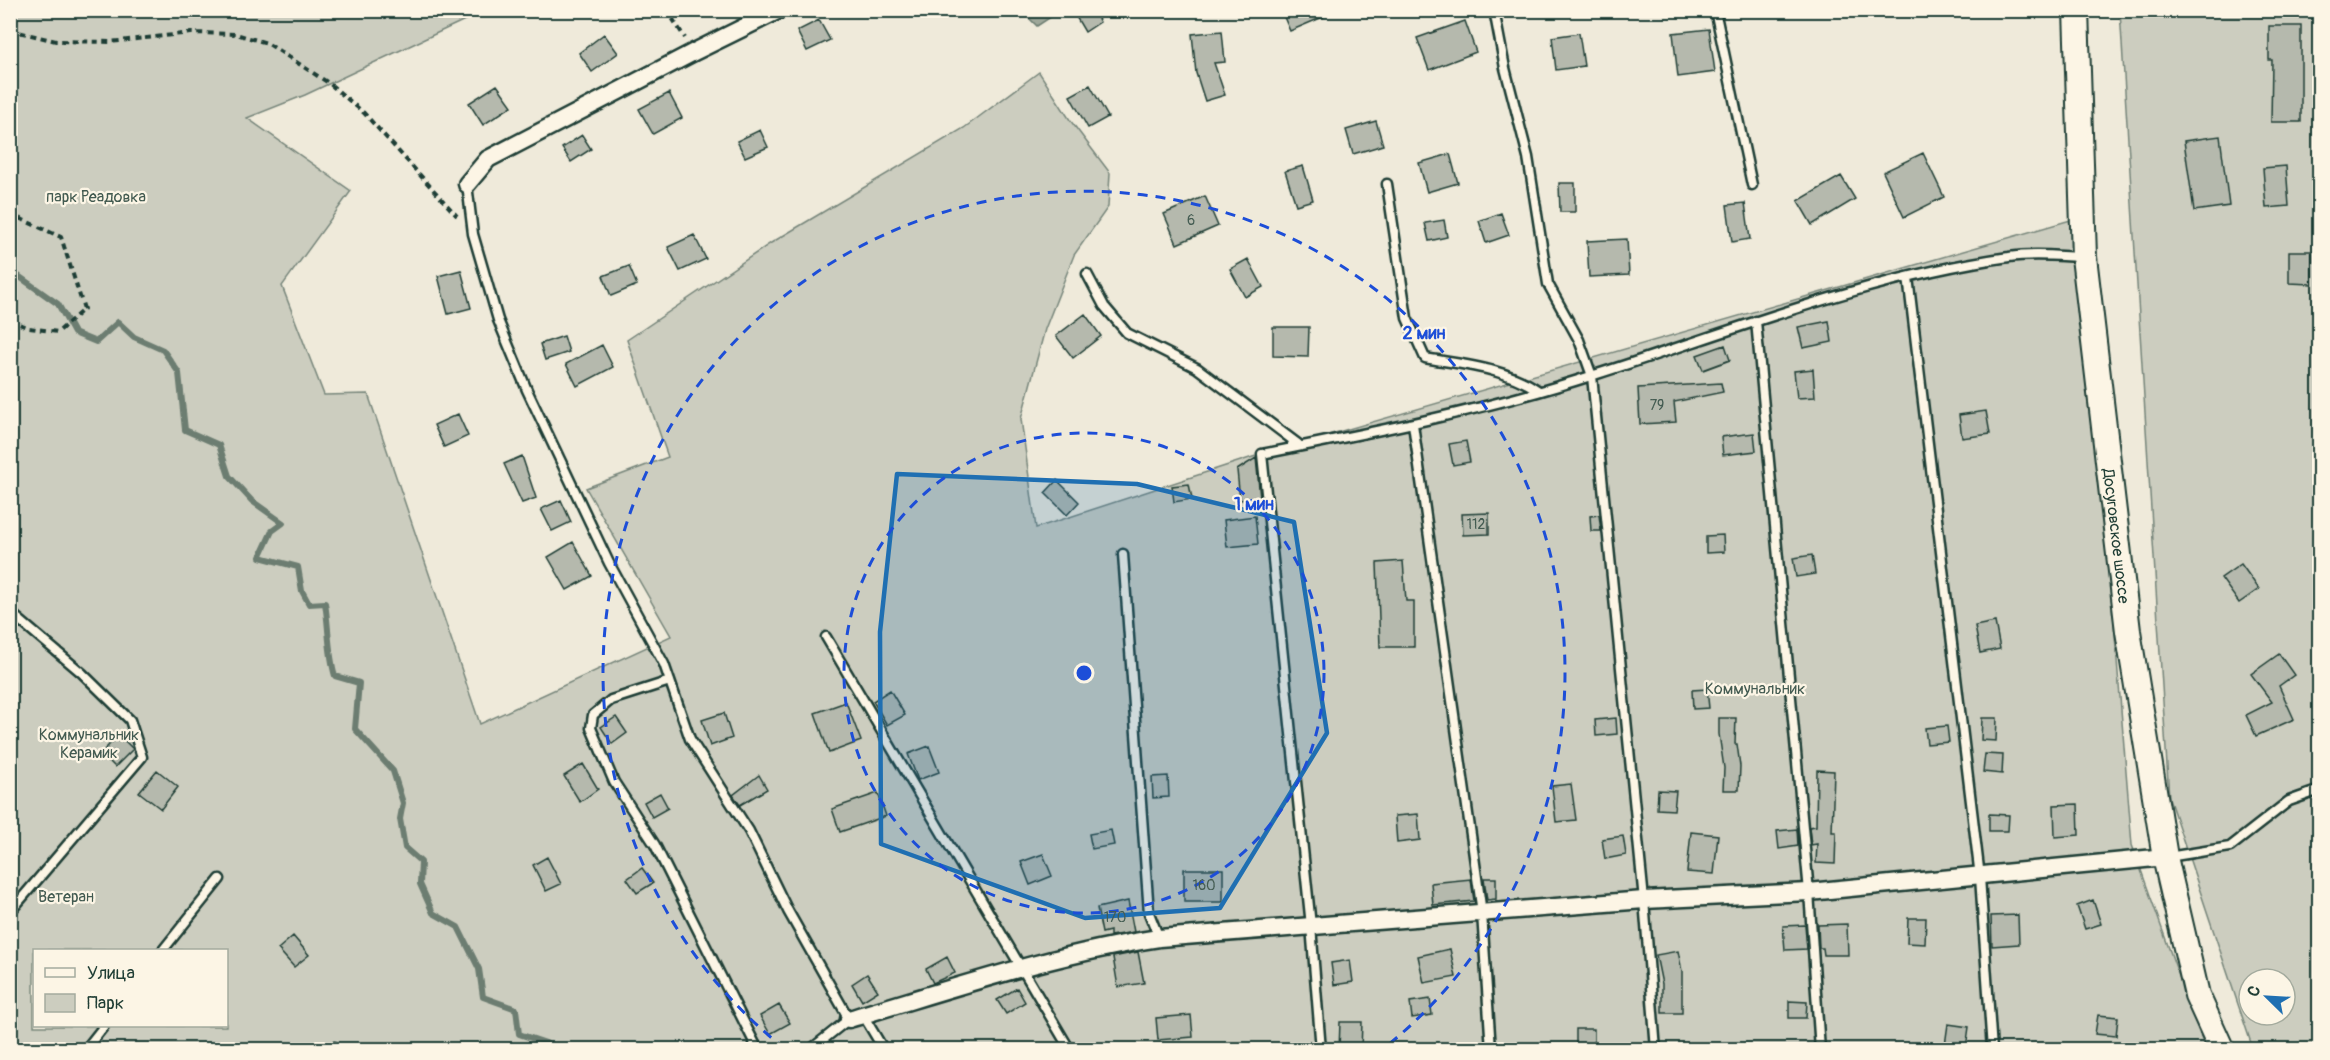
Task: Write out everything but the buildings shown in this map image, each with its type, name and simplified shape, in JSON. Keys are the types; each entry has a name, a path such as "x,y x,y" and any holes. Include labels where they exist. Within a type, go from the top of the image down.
{"main road":[{"name":"Досуговское шоссе","path":"2076,10 2084,257 2128,631 2165,857 2197,995 2222,1050"}],"street":[{"path":"467,184 488,159 779,10"},
{"path":"856,1017 1022,968 1159,938 1644,900 1809,892 1980,877 2165,857"}],"lane":[{"path":"1494,10 1505,68 1528,157 1548,284 1579,340 1592,376 1644,900 1656,1050"},
{"path":"1715,10 1752,185"},
{"path":"467,184 472,234 498,321 527,390 609,563 664,664 690,739 749,831 788,911 856,1017 884,1050"},
{"path":"1387,184 1407,318 1425,358 1498,372 1521,379 1539,391"},
{"path":"1262,454 1413,424 1539,391 1592,376 1756,321 1908,277 2011,256 2084,257"},
{"path":"1087,274 1104,306 1127,333 1197,368 1298,444 1262,454"},
{"path":"1908,277 1980,877 1992,1050"},
{"path":"1756,321 1809,892 1820,1050"},
{"path":"1413,424 1482,914 1491,1050"},
{"path":"1262,454 1322,1050"},
{"path":"1123,554 1149,913 1159,938"},
{"path":"10,612 82,673 130,720 142,757 10,912"},
{"path":"826,637 1070,1050"},
{"path":"670,681 611,700 593,715 591,728 614,782 656,845 760,1050"},
{"path":"2165,857 2230,846 2289,801 2319,790"},
{"path":"166,949 220,879"},
{"path":"810,1050 856,1017"},
{"path":"85,1050 103,1027"}],"path":[{"path":"667,10 694,52"},
{"path":"10,30 56,41 110,42 190,33 236,34 267,43 330,84 364,112 472,234"},
{"path":"10,214 61,237 84,309 58,332 29,328 10,320"}],"highlighted area":[{"path":"897,474 1137,484 1294,522 1327,733 1220,908 1085,918 881,844 880,632"}],"green space":[{"name":"Коммунальник","path":"10,11 484,11 305,95 247,118 351,191 282,286 324,395 368,394 480,724 671,636 586,488 668,457 627,340 771,243 964,128 1039,72 1070,120 1110,173 1108,207 1074,255 1045,329 1021,419 1036,528 1262,454 2081,217 2132,845 2205,1049 11,1049"},
{"path":"2120,11 2319,11 2319,1049 2253,1049 2246,1027 2297,1027 2297,967 2237,967 2237,1001 2169,798"}],"shaded area":[{"path":"1027,10 1060,11 1037,26 1029,18"}],"waterway":[{"path":"10,273 17,275 58,304 74,333 96,342 118,322 134,337 163,350 179,373 185,430 219,445 229,476 252,501 283,523 272,531 260,557 298,567 302,591 309,604 325,603 335,676 359,683 355,729 393,771 403,803 400,819 405,848 421,862 420,884 433,913 458,927 479,969 483,997 516,1009 519,1034 546,1043 545,1050"}],"park label":[{"name":"парк Реадовка","path":"96,196"},
{"name":"Коммунальник Керамик","path":"89,743"},
{"name":"Ветеран","path":"66,896"}]}
